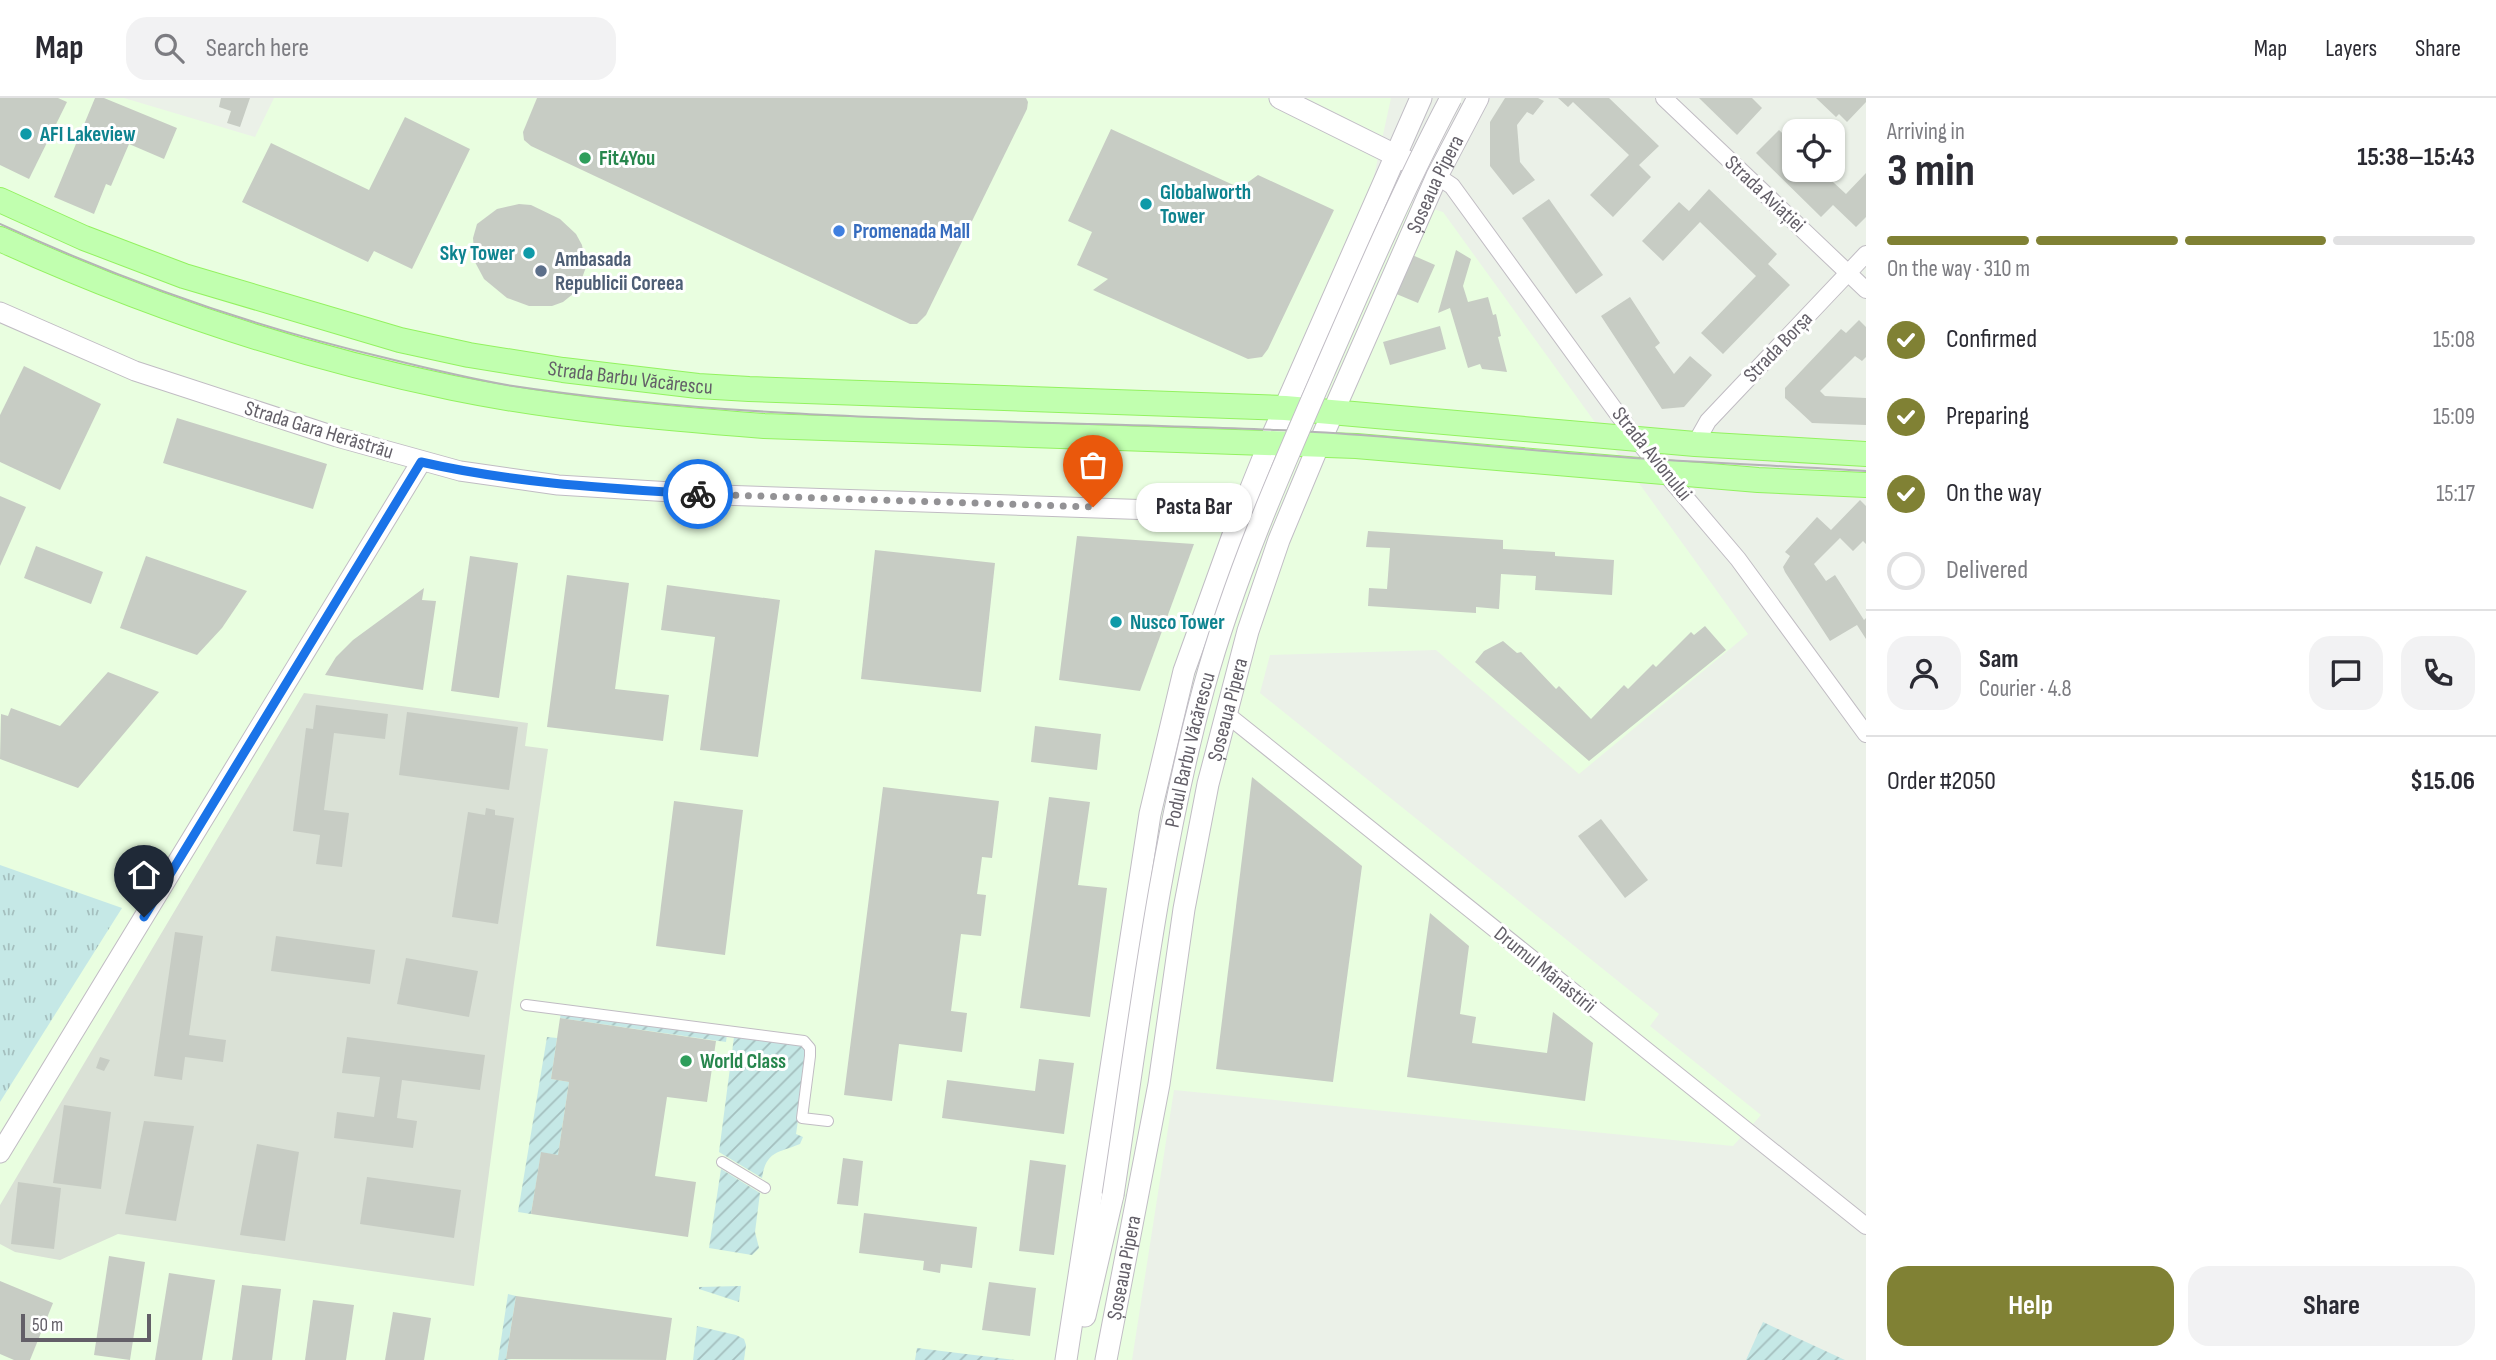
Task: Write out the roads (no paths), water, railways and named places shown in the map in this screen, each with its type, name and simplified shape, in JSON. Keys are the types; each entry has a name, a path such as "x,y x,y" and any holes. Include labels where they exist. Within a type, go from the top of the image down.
{"main road":[{"path":"1280,98 1437,176"},
{"name":"Șoseaua Pipera","path":"1066,1360 1150,814 1184,671 1270,441 1421,98"},
{"name":"Podul Barbu Văcărescu","path":"1113,1195 1167,846 1182,773 1215,650 1260,523 1308,409 1401,199 1451,98"},
{"name":"Șoseaua Pipera","path":"1106,1360 1158,1084 1184,909 1208,784 1248,631 1279,540 1319,444 1437,176 1478,98"},
{"name":"Strada Barbu Văcărescu","path":"0,200 96,243 212,285 400,340 503,361 625,378 723,388 1286,408 1695,444 1866,454"},
{"name":"Strada Barbu Văcărescu","path":"0,239 133,296 208,322 387,372 454,388 513,398 684,420 764,426 1270,441 1758,480 1866,485"},
{"name":"Șoseaua Pipera","path":"1075,1360 1113,1195"},
{"name":"Șoseaua Pipera","path":"1096,1360 1113,1195"}],"street":[{"name":"Strada Aviației","path":"1664,98 1866,289"},
{"name":"Strada Avionului","path":"1437,176 1452,186 1636,439 1746,570 1866,734"},
{"name":"Strada Borșa","path":"1695,444 1708,421 1866,254"},
{"name":"Strada Gara Herăstrău","path":"0,312 135,371 337,437 460,471 537,482 659,492 792,499 1241,513"},
{"path":"0,1153 421,462"},
{"name":"Drumul Mănăstirii","path":"1225,713 1866,1226"},
{"path":"526,1005 804,1041 810,1048 810,1056 802,1118 828,1121"},
{"path":"722,1161 765,1188"}],"tram line":[{"path":"0,224 94,265 190,301 287,332 477,379 603,398 699,407 891,418 1315,432 1616,457 1866,471"}],"place":[{"name":"AFI Lakeview","path":"26,134"},
{"name":"Fit4You","path":"585,158"},
{"name":"Globalworth Tower","path":"1146,204"},
{"name":"Promenada Mall","path":"839,231"},
{"name":"Sky Tower","path":"529,253"},
{"name":"Ambasada Republicii Coreea","path":"541,271"},
{"name":"Pasta Bar","path":"1093,507"},
{"name":"Nusco Tower","path":"1116,622"},
{"name":"World Class","path":"686,1061"}]}
